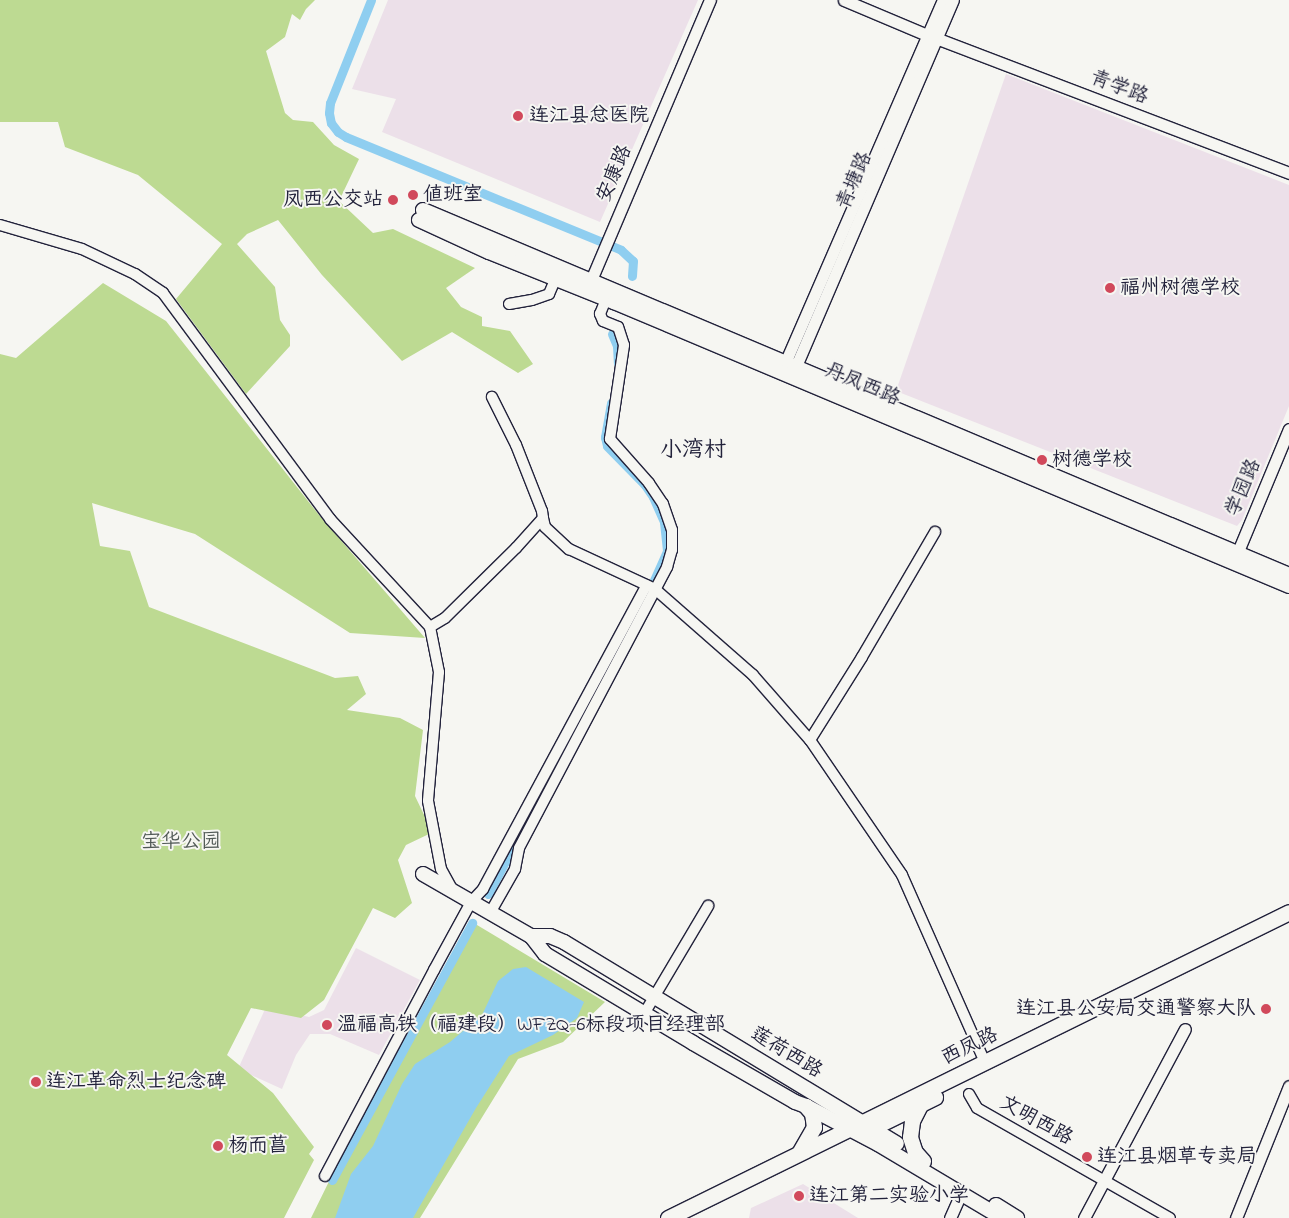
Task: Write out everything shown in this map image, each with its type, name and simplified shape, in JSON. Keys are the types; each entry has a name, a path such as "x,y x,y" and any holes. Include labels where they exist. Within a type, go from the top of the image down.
{"main road":[{"name":"丹凤西路","path":"788,370 590,280 421,215 555,280 788,370 1235,558 1289,586"},
{"name":"丹凤西路","path":"1235,558 1289,575"},
{"name":"莲荷西路","path":"423,874 531,936 545,954 644,1014 795,1102 810,1100"},
{"name":"西凤路","path":"690,1218 985,1062 1289,912"},
{"name":"西凤路","path":"668,1218 799,1153 920,1105 1289,922"},
{"name":"莲荷西路","path":"531,936 555,937 654,997 810,1100 923,1161 1017,1218"},
{"path":"799,1153 814,1128 810,1100"},
{"path":"920,1105 912,1121 910,1137 915,1152 923,1161"},
{"name":"莲荷西路","path":"860,1128 1002,1218"}],"street":[{"name":"安康路","path":"590,280 710,0"},
{"path":"844,0 932,37"},
{"name":"青塘路","path":"932,37 943,0"},
{"name":"青塘路","path":"788,370 932,37 953,0"},
{"name":"青学路","path":"932,37 1289,172"},
{"path":"0,225 82,249 135,274 162,293 330,519 430,627 439,672 428,801 441,869 454,892"},
{"path":"509,304 532,300 549,294 555,280"},
{"path":"325,1176 471,902 483,890 651,587 671,557 672,530 666,510 654,489 610,439 624,345 618,327 603,321 600,314 606,299"},
{"path":"492,397 516,445 542,511 545,526 569,549 651,587 753,674 810,740 902,875 985,1062"},
{"name":"学园路","path":"1235,558 1289,429"},
{"path":"430,627 445,618 460,604 543,518"},
{"path":"810,740 862,657 934,532"},
{"path":"490,913 513,872 519,848 651,587"},
{"path":"644,1014 708,906"},
{"path":"1084,1218 1185,1029"},
{"path":"1236,1218 1289,1086"},
{"name":"文明西路","path":"969,1094 977,1108 1170,1218"},
{"path":"950,1218 961,1193"}],"shaded area":[{"name":"连江县总医院","path":"388,0 698,0 600,222 382,132 396,99 352,89"},
{"name":"福州树德学校","path":"1006,74 1289,185 1289,406 1242,520 1237,526 896,391"},
{"name":"温福高铁（福建段）WFZQ-6标段项目经理部","path":"356,948 420,980 379,1055 330,1034 310,1034 296,1055 282,1089 238,1069 266,1007 309,1017 324,1010"},
{"name":"连江第二实验小学","path":"803,1184 858,1218 749,1218 751,1208"}],"green space":[{"path":"0,0 315,0 306,9 300,20 292,14 285,37 266,51 285,113 293,120 313,122 334,145 359,159 339,201 373,233 393,229 475,268 446,288 461,307 482,317 482,326 510,331 533,364 518,373 452,332 402,361 322,275 278,220 247,234 237,244 275,287 280,320 290,335 290,346 246,394 176,299 222,244 138,175 65,147 58,122 0,122"},
{"name":"宝华公园","path":"103,283 166,321 319,515 425,638 350,633 195,534 92,503 100,546 130,551 149,607 335,678 358,676 366,694 347,710 400,718 423,730 415,796 426,819 429,834 406,845 398,860 412,903 395,918 373,908 324,1000 301,1018 251,1008 227,1055 273,1093 314,1147 309,1154 314,1160 284,1218 0,1218 0,354 16,358"},
{"path":"472,922 605,1002 563,1042 518,1059 420,1218 311,1218 344,1151"}],"water":[{"path":"526,967 584,1002 577,1018 553,1035 509,1056 476,1108 413,1218 335,1218 351,1174 373,1146 402,1084 415,1064 450,1042 482,1015 498,981 513,969"}],"waterway":[{"path":"371,0 330,103 331,123 338,132 346,137 621,250 633,261 632,276"},
{"path":"612,334 617,346 618,363"},
{"path":"611,403 605,437 607,446 645,485 653,497 664,522 667,551 651,587"},
{"path":"488,894 607,669"},
{"path":"332,1180 472,923"}],"place":[{"name":"连江县总医院","path":"518,116"},
{"name":"值班室","path":"413,195"},
{"name":"凤西公交站","path":"393,200"},
{"name":"福州树德学校","path":"1110,288"},
{"name":"树德学校","path":"1042,460"},
{"name":"连江县公安局交通警察大队","path":"1266,1009"},
{"name":"温福高铁（福建段）WFZQ-6标段项目经理部","path":"327,1025"},
{"name":"连江革命烈士纪念碑","path":"36,1082"},
{"name":"杨而菖","path":"218,1146"},
{"name":"连江县烟草专卖局","path":"1087,1157"},
{"name":"连江第二实验小学","path":"799,1196"}],"district":[{"name":"小湾村","path":"693,452"}]}
